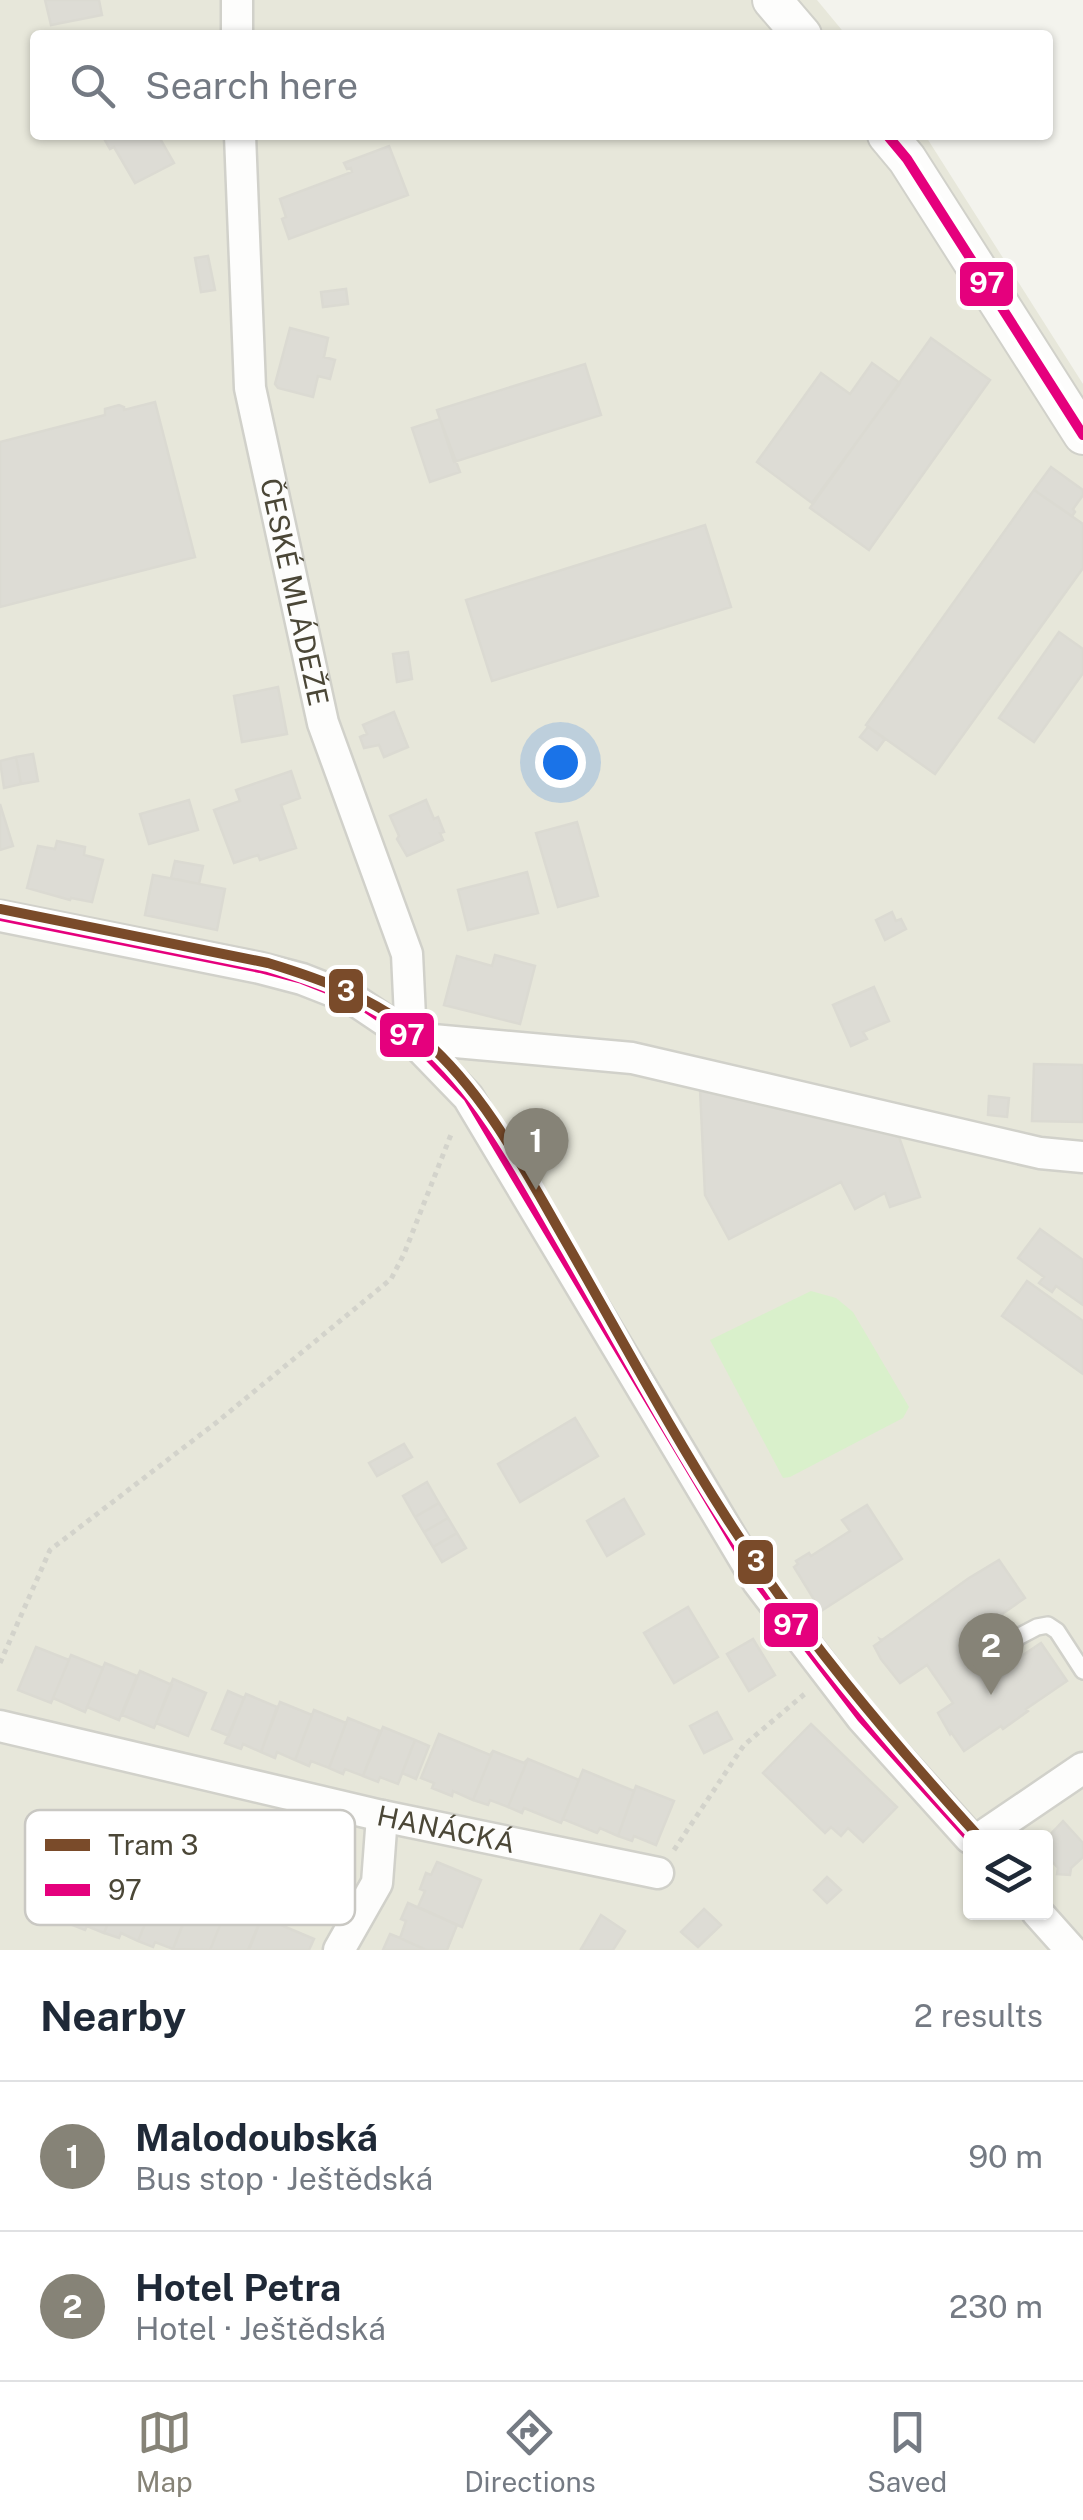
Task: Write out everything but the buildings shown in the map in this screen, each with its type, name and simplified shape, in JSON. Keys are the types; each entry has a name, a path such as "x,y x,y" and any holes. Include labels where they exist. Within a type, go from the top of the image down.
{"street":[{"path":"237,0 237,30"},
{"path":"772,0 798,30"},
{"name":"ČESKÉ MLÁDEŽE","path":"240,140 250,388 323,723 408,954 412,1038"},
{"path":"890,140 907,159 1083,435"},
{"path":"0,916 302,979 353,999 412,1038 468,1097 758,1582 862,1718 963,1830"},
{"path":"412,1038 632,1058 1040,1153 1083,1157"},
{"name":"HANÁCKÁ","path":"0,1726 382,1816 658,1873"},
{"path":"992,1830 1083,1768"},
{"path":"355,1922 377,1883 382,1816"},
{"path":"1045,1920 1071,1950"},
{"path":"339,1950 353,1925"}],"lane":[{"path":"1000,1646 1048,1625 1058,1630 1083,1671"}],"path":[{"path":"0,1664 50,1550 217,1422 391,1279 468,1097"},
{"path":"658,1873 744,1745 830,1674"}],"shaded area":[{"path":"0,0 817,0 842,30 30,30 30,140 928,140 1083,384 1083,1950 0,1950"}],"green space":[{"path":"811,1291 836,1298 853,1312 909,1407 903,1418 783,1478 710,1340"}],"tram line":[{"name":"3","path":"0,909 268,963 350,993 388,1013 423,1039 466,1084 503,1134 684,1449 754,1560 846,1683 973,1830"}],"transit line":[{"name":"97","path":"891,140 1083,435"},
{"name":"97","path":"0,916 302,979 353,999 411,1038 468,1097 758,1582 862,1718 963,1830"}],"place":[{"name":"Malodoubská","path":"536,1190"},
{"name":"Hotel Petra","path":"991,1695"}]}
